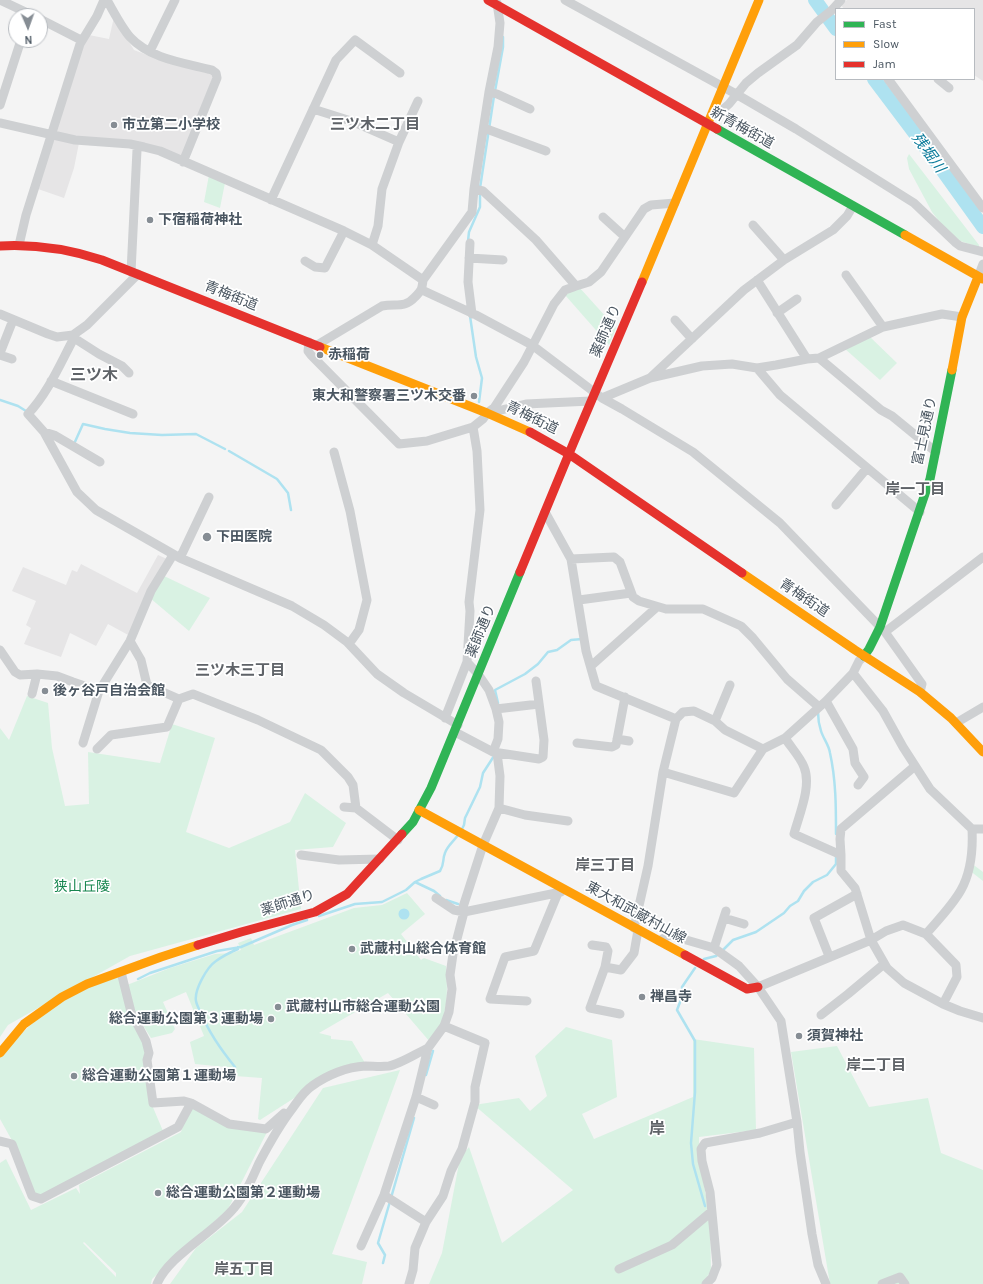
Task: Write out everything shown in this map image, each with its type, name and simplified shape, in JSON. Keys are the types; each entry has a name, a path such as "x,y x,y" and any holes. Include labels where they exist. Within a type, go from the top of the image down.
{"street":[{"path":"0,0 17,8"},
{"path":"18,245 81,40 97,16 104,0"},
{"path":"107,0 129,36 140,46 160,57 212,70 217,75 183,162"},
{"path":"150,51 175,0"},
{"name":"新青梅街道","path":"488,0 497,3 707,124 981,278"},
{"path":"566,0 724,87 813,140 914,203 928,215 947,236 960,246 983,252"},
{"name":"薬師通り","path":"0,1053 24,1024 46,1007 87,984 160,958 241,932 315,912 347,894 413,822 431,788 457,728 545,512 596,397 759,0"},
{"path":"713,112 720,112 758,73 797,45 819,20 841,0"},
{"path":"497,3 500,23 493,93 478,190 472,212 423,280 422,290 409,303 403,305 389,304 382,306 313,344 308,351 311,355 399,444 427,441 473,427 494,408 524,362 554,304 565,290 589,282 601,272 644,209 651,205 675,203"},
{"path":"48,23 81,40"},
{"path":"271,200 336,60 355,40 400,73"},
{"path":"0,105 18,48"},
{"path":"889,80 983,208"},
{"path":"939,80 949,88"},
{"path":"493,93 530,109"},
{"path":"372,245 378,226 382,189 399,142 418,101"},
{"path":"313,109 351,121 399,142"},
{"path":"0,123 82,141 139,146 160,151 344,231 372,245 423,280"},
{"path":"488,129 546,151"},
{"path":"139,146 137,150 135,273 88,325 74,336 52,381 36,406 28,414 44,432 77,492 96,510 176,557 292,606 324,625 349,644 377,674 404,693 445,718 457,728 495,753 539,759 543,757 544,740 536,681"},
{"path":"478,190 536,240 576,286"},
{"path":"650,378 744,290 784,260 832,230 847,216 853,206"},
{"path":"603,217 625,237"},
{"path":"753,225 784,260"},
{"path":"305,261 315,267 325,268 344,231"},
{"path":"470,243 468,282 470,313"},
{"name":"青梅街道","path":"0,246 18,245 48,247 102,260 487,413 531,432 570,454 864,656 920,692 956,723 982,749"},
{"path":"469,258 503,260"},
{"path":"981,278 983,264"},
{"path":"846,275 883,327"},
{"name":"富士見通り","path":"864,656 882,629 920,512 936,452 962,317 981,278"},
{"path":"758,280 777,313 807,359"},
{"path":"422,290 532,345 596,397 622,409 693,452 780,523 882,629 922,684 920,692"},
{"path":"777,313 797,299"},
{"path":"0,314 57,337 74,336 99,354 122,366 129,373"},
{"path":"487,413 526,404 596,397 650,378 702,366 732,364 757,368 819,358 883,327 942,314 962,317"},
{"path":"12,359 0,354 13,320"},
{"path":"675,320 692,338"},
{"path":"819,358 881,410 892,416 936,452"},
{"path":"757,368 780,395 920,512"},
{"path":"52,381 133,414"},
{"path":"445,718 467,662 470,610 469,602 480,510 477,451 473,427"},
{"path":"44,432 54,435 100,462"},
{"path":"334,452 350,511 367,600 358,630 349,644"},
{"path":"836,505 867,468"},
{"path":"83,743 99,690 130,641 151,591 176,557 209,497"},
{"path":"545,512 571,559 579,600 586,651 596,686 676,719"},
{"path":"882,629 983,556"},
{"path":"571,559 614,557 620,562 633,597 639,601 666,609 703,609 741,626 787,679 823,704 853,749 855,763 864,777 858,785"},
{"path":"579,600 631,593"},
{"path":"591,666 656,607"},
{"path":"130,641 141,660 147,685 179,699 193,694 258,720 321,750 348,777 353,785 356,808"},
{"path":"0,650 15,672 20,675 37,674 57,676 99,690"},
{"path":"663,772 734,792 763,749 785,738 823,704 853,673 859,661 864,656"},
{"path":"361,1246 384,1195 418,1098 428,1048 444,1026 449,1012 452,989 450,975 453,954 464,912 463,907 483,846 499,808 500,776 495,753 498,739 500,709 478,674 467,662"},
{"path":"853,673 883,712 930,789 972,829 983,829"},
{"path":"32,694 37,674"},
{"path":"715,720 730,684"},
{"path":"576,743 612,747 616,745 625,697"},
{"path":"97,750 111,735 167,728 179,699"},
{"path":"500,709 539,704"},
{"path":"956,723 983,706"},
{"path":"605,967 621,970 634,953 636,929 663,772 676,719 683,712 694,711 715,720 725,730 763,749"},
{"path":"785,738 804,767 806,777 805,797 794,834 838,854"},
{"path":"617,739 629,741"},
{"path":"915,766 841,829 838,854 841,871 855,888 871,940 884,964 904,983 943,1004 983,1018"},
{"path":"344,807 356,808 398,840"},
{"path":"499,808 525,815 568,821"},
{"name":"東大和武蔵村山線","path":"419,810 460,832 562,892 636,929 747,988 758,987"},
{"path":"926,934 943,916 961,890 970,860 972,829"},
{"path":"301,855 339,860 380,859"},
{"path":"436,898 454,910 464,912 562,892"},
{"path":"527,1001 490,999 505,957 534,952 562,892"},
{"path":"830,956 814,918 857,894"},
{"path":"718,951 725,914 744,924"},
{"path":"758,987 871,940 886,931 903,924 926,934 956,965 956,977 943,1004"},
{"path":"659,942 669,935 718,951 739,966 758,987 781,1021 797,1122 802,1171 812,1234 818,1265 826,1284"},
{"path":"592,945 606,947 608,951 605,967 590,1008 620,1014"},
{"path":"821,1015 884,964"},
{"path":"121,972 131,1012 146,1041 149,1053 147,1060 153,1103 184,1101 229,1124 266,1129 311,1086 332,1074 361,1066 391,1066 428,1048"},
{"path":"409,1284 414,1270 415,1248 426,1222 443,1196 451,1171 462,1149 475,1102 475,1087 485,1043 444,1026"},
{"path":"418,1098 434,1105"},
{"path":"157,1284 165,1270 234,1209 241,1199 275,1134 298,1100"},
{"path":"0,1140 12,1144 32,1196 41,1199 178,1126 190,1103"},
{"path":"706,1284 712,1278 717,1265 710,1192 702,1161 701,1149 705,1143 760,1133 797,1122"},
{"path":"384,1195 426,1222"},
{"path":"619,1269 672,1245 712,1212"},
{"path":"882,1284 900,1278 905,1284"}],"shaded area":[{"path":"847,0 983,0 983,81 975,76 975,8 843,8 841,5"},
{"path":"114,17 134,50 211,74 213,77 181,157 56,133 83,44 89,35 109,39"},
{"path":"56,139 79,143 74,168 64,198 38,189 53,141"},
{"path":"158,555 167,559 130,636 108,624 96,646 70,633 61,657 24,644 31,628 26,625 36,601 12,591 23,567 66,585 72,570 77,572 81,564 137,593"}],"green space":[{"path":"909,154 979,245 979,247 960,241 942,225 932,212 909,169 907,158"},
{"path":"209,175 225,183 220,208 204,202"},
{"path":"579,287 616,328 609,345 565,295"},
{"path":"869,336 897,363 880,380 844,348"},
{"path":"162,575 210,598 189,631 150,598"},
{"name":"狭山丘陵","path":"27,696 48,703 52,748 65,806 89,804 88,752 160,763 172,724 215,738 186,832 229,848 290,822 305,793 346,823 333,847 295,850 301,909 130,956 8,1025 0,1037 0,728 9,740"},
{"path":"971,863 983,872 983,881 969,870"},
{"name":"武蔵村山市総合運動公園","path":"407,893 425,914 401,934 421,960 424,958 446,966 446,1004 443,1019 437,1032 430,1042 388,993 319,1033 331,1036 331,1039 352,1041 365,1063 299,1095 260,1120 258,1119 262,1078 235,1076 235,1068 195,1064 190,1042 204,1036 186,992 163,1002 175,1029 172,1033 151,1038 134,1011 127,985 170,968 215,954 232,953 241,950 238,943 251,938 254,945 354,908 382,905"},
{"name":"総合運動公園第１運動場","path":"118,969 144,1042 149,1098 163,1131 41,1196 34,1194 14,1144 0,1119 0,1054 58,999"},
{"path":"566,1027 612,1040 617,1097 582,1114 594,1139 693,1097 693,1039 754,1048 756,1130 699,1137 699,1156 710,1219 711,1271 702,1284 429,1284 442,1253 460,1158 469,1147 502,1243 573,1190 474,1105 519,1098 530,1111 547,1096 535,1056"},
{"path":"837,1046 869,1107 928,1098 941,1153 983,1170 983,1284 830,1284 791,1052"},
{"path":"400,1070 332,1254 367,1262 362,1284 170,1284 196,1248 242,1212 323,1088"},
{"name":"総合運動公園第２運動場","path":"190,1107 267,1132 228,1209 152,1279 151,1284 0,1284 0,1163 6,1159 31,1210 76,1188 80,1194 79,1185 181,1132","holes":["84,1242 116,1273 116,1277 83,1243"]}],"water":[{"path":"402,909 406,909 408,910 408,918 402,919 399,916 399,912"}],"waterway":[{"name":"残堀川","path":"815,0 835,28"},
{"path":"495,91 503,47 503,37"},
{"name":"残堀川","path":"875,80 983,227"},
{"path":"480,188 494,96"},
{"path":"468,241 469,232 480,207 480,193"},
{"path":"470,316 476,357 482,378 479,402"},
{"path":"0,400 18,406 26,411"},
{"path":"74,444 83,424 130,433 162,435 196,434 225,449"},
{"path":"229,451 277,479 288,493 291,510"},
{"path":"498,703 495,690 525,674 538,664 548,652 557,650 571,640 582,639"},
{"path":"818,712 820,729 828,747 832,763 835,794 836,834"},
{"path":"462,829 465,818 480,787 483,773 494,756"},
{"path":"319,916 355,904 382,902 406,890 415,882 440,871 446,850 458,835"},
{"path":"722,951 733,940 756,932 784,913 790,906 798,901 804,891 813,882 827,875 836,864 836,855"},
{"path":"415,882 434,891 440,896"},
{"path":"446,900 458,904"},
{"path":"138,979 150,973 217,951 241,947 307,920"},
{"path":"235,1067 221,1049 209,1029 197,1005 196,996 199,985 212,964 238,949 238,947"},
{"path":"704,959 716,956 718,954"},
{"path":"695,968 682,987 682,997 677,1010 695,1041 695,1092 691,1143 693,1164 705,1206"},
{"path":"426,1075 433,1051"},
{"path":"383,1263 385,1255 378,1243 414,1118"}],"traffic: fast":[{"path":"717,129 905,235"},
{"path":"864,656 880,627 930,479 952,370"},
{"path":"402,834 413,822 431,788 520,572"}],"traffic: slow":[{"path":"642,282 759,0"},
{"path":"905,235 983,279"},
{"path":"952,370 962,317 978,277"},
{"path":"320,347 487,413 530,432"},
{"path":"742,573 855,650 920,692 951,718 983,752"},
{"path":"419,810 685,955"},
{"path":"0,1053 24,1024 62,997 87,984 198,945"}],"traffic: jam":[{"path":"488,0 717,129"},
{"path":"0,246 51,248 102,260 320,347"},
{"path":"520,572 642,282"},
{"path":"530,432 569,454 742,573"},
{"path":"198,945 315,912 347,894 402,834"},
{"path":"685,955 747,989 758,987"}],"place":[{"name":"市立第二小学校","path":"114,125"},
{"name":"下宿稲荷神社","path":"150,220"},
{"name":"赤稲荷","path":"320,355"},
{"name":"東大和警察署三ツ木交番","path":"474,396"},
{"name":"下田医院","path":"207,537"},
{"name":"後ヶ谷戸自治会館","path":"45,691"},
{"name":"武蔵村山総合体育館","path":"352,949"},
{"name":"禅昌寺","path":"642,997"},
{"name":"武蔵村山市総合運動公園","path":"278,1007"},
{"name":"総合運動公園第３運動場","path":"271,1019"},
{"name":"須賀神社","path":"799,1036"},
{"name":"総合運動公園第１運動場","path":"74,1076"},
{"name":"総合運動公園第２運動場","path":"158,1193"}],"district":[{"name":"三ツ木二丁目","path":"375,125"},
{"name":"三ツ木","path":"94,375"},
{"name":"岸一丁目","path":"915,490"},
{"name":"三ツ木三丁目","path":"240,671"},
{"name":"岸三丁目","path":"605,866"},
{"name":"岸二丁目","path":"876,1066"},
{"name":"岸","path":"657,1129"},
{"name":"岸五丁目","path":"244,1270"}]}
